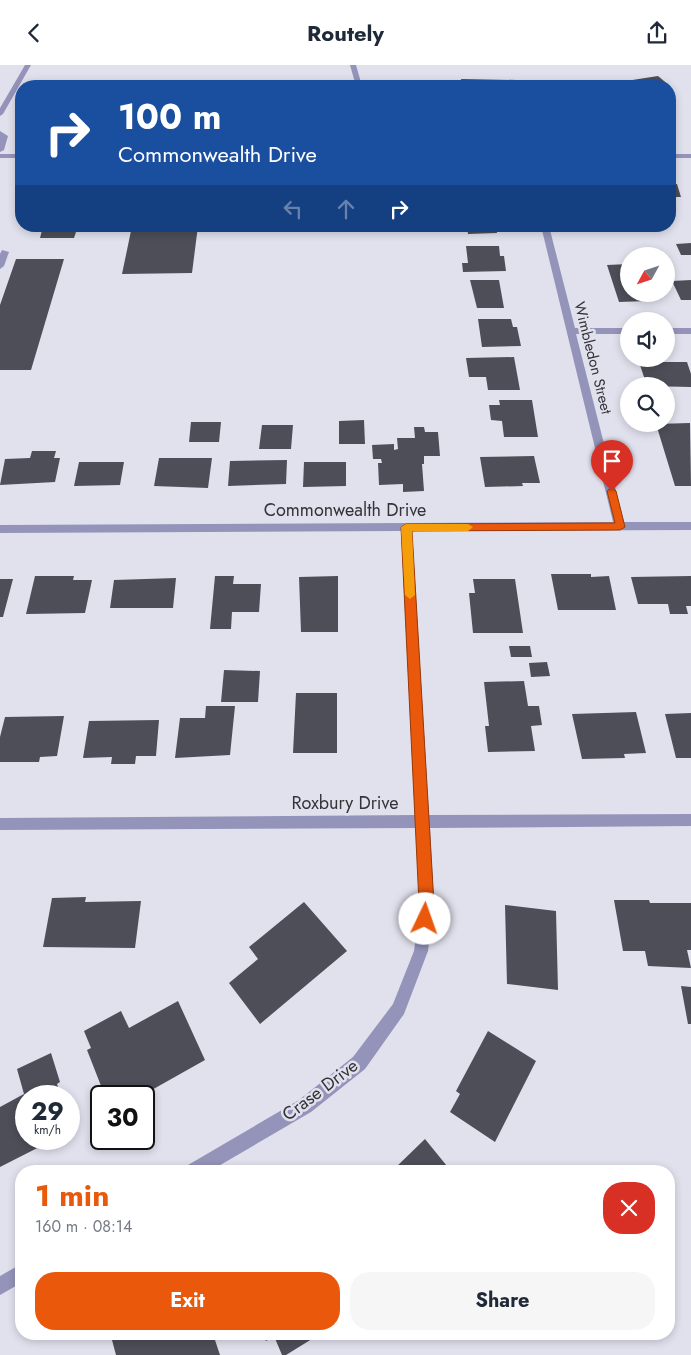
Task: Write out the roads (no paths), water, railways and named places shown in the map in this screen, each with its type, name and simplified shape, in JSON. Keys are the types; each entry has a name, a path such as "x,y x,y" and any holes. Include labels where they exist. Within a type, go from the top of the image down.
{"street":[{"path":"19,80 28,65"},
{"path":"353,65 357,80"},
{"path":"0,114 15,88"},
{"path":"0,133 4,136 0,150"},
{"path":"0,156 15,156"},
{"path":"676,156 691,156"},
{"name":"Wimbledon Street","path":"546,232 620,527"},
{"path":"0,266 5,252"},
{"path":"571,331 620,331"},
{"path":"675,331 691,331"},
{"name":"Commonwealth Drive","path":"0,529 691,526"},
{"name":"Crase Drive","path":"204,1165 305,1106 359,1063 399,1009 421,951 427,904 406,527"},
{"name":"Roxbury Drive","path":"0,824 691,820"},
{"path":"0,1286 15,1277"}]}
